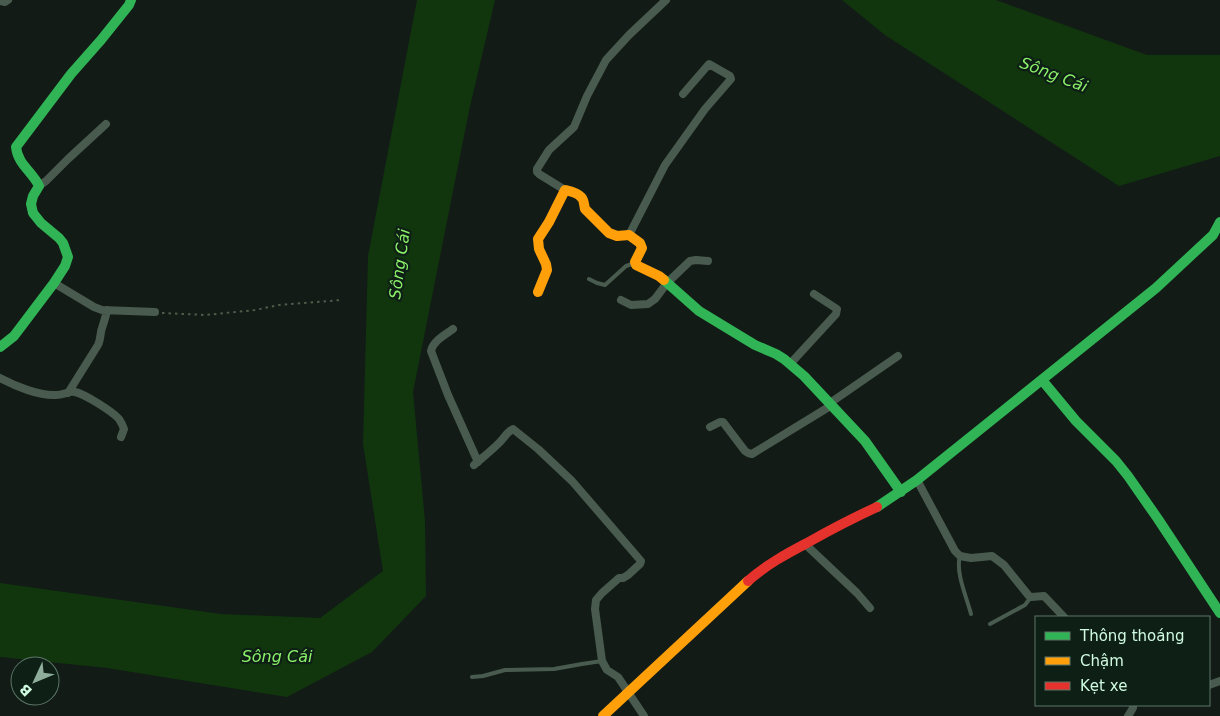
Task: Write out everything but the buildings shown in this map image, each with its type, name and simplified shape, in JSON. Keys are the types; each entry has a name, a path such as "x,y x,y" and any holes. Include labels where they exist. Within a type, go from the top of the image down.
{"street":[{"path":"0,1 5,2 8,0"},
{"path":"40,186 38,180 18,160 16,146 71,74 129,5 131,0"},
{"path":"666,0 629,34 606,60 587,96 574,127 549,150 537,169 539,174 565,190 581,196 588,213 609,233 617,236 629,235 642,246 635,263 638,266 659,276 699,311 755,345 776,354 804,376 865,441 901,492"},
{"path":"629,235 665,165 706,109 731,80 730,76 709,64 683,94"},
{"path":"0,347 14,336 54,283 68,258 63,243 33,213 31,204 33,196 40,186 106,124"},
{"path":"538,292 547,270 539,249 538,239 565,190"},
{"path":"603,716 751,578 779,558 881,504 917,480 1156,288 1213,235 1220,222"},
{"path":"621,300 631,305 648,304 690,262 696,260 708,261"},
{"path":"54,283 94,307 107,310 155,312"},
{"path":"790,364 836,314 836,309 814,294"},
{"path":"68,393 98,345 107,310"},
{"path":"453,329 436,342 431,351 476,464 513,429 538,449 572,481 641,561 633,571 623,578 619,578 602,593 596,600 595,609 602,661 607,670 618,678 644,716"},
{"path":"710,427 723,422 745,450 752,454 831,404 898,356"},
{"path":"0,378 47,395 74,392 94,401 117,417 124,429 121,437"},
{"path":"1042,380 1076,421 1116,461 1128,476 1220,613"},
{"path":"917,480 955,551 960,556 971,558 992,556 1004,565 1026,593 1032,597 1044,596 1063,616"},
{"path":"805,544 857,593 870,608"}],"lane":[{"path":"589,279 605,285 626,266 635,263"},
{"path":"960,556 958,562 961,580 972,614"},
{"path":"990,624 1025,605 1032,597"},
{"path":"472,677 505,670 554,670 602,661"}],"path":[{"path":"155,312 206,315 255,310 279,305 341,300"}],"water":[{"name":"Sông Cái","path":"417,0 495,0 469,111 413,392 425,521 426,596 372,652 287,697 107,668 60,663 60,656 0,657 0,583 221,614 320,618 383,571 363,444 368,256"},
{"name":"Sông Cái","path":"842,0 996,0 1147,55 1220,55 1220,156 1119,186 885,35"}],"traffic: fast":[{"path":"0,347 14,336 54,283 65,266 68,257 63,243 33,213 31,204 39,186 19,159 16,147 71,74 101,40 131,0"},
{"path":"877,507 917,480 1156,288 1213,235 1220,222"},
{"path":"664,280 699,311 755,345 776,354 804,376 865,441 901,492"},
{"path":"1042,380 1076,421 1116,461 1128,476 1220,613"}],"traffic: slow":[{"path":"538,292 547,270 539,249 538,239 565,190 580,196 583,199 585,209 609,233 617,236 629,235 640,243 642,248 635,262 636,265 664,280"},
{"path":"603,716 748,581"}],"traffic: jam":[{"path":"748,581 784,556 877,507"}]}
